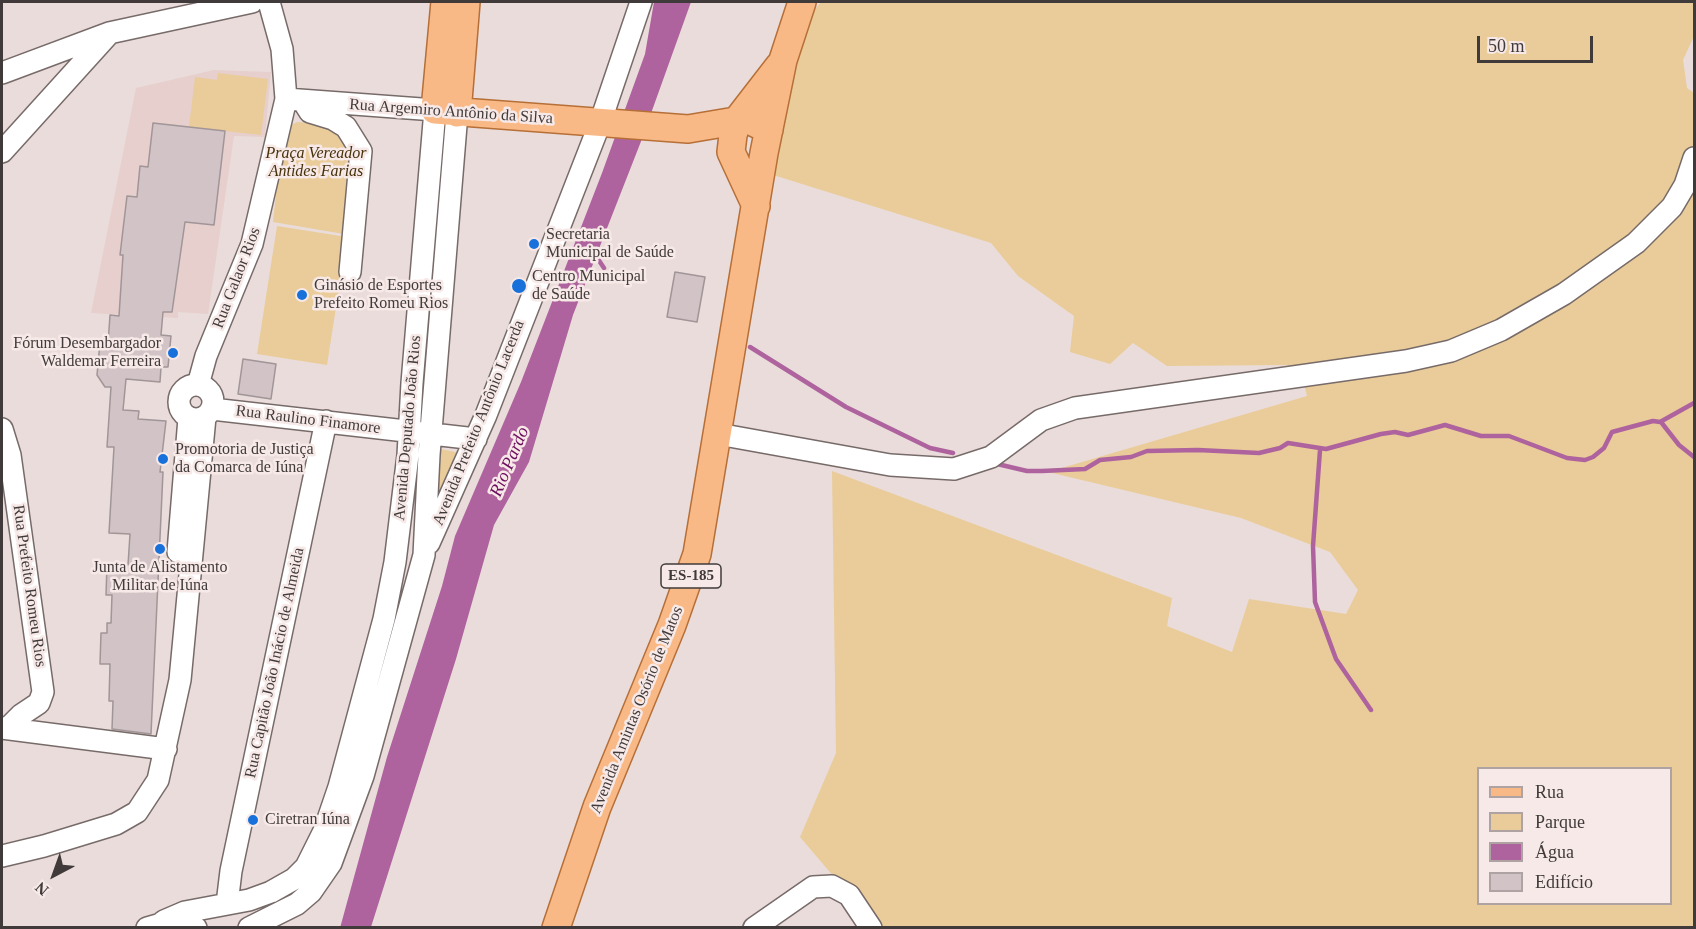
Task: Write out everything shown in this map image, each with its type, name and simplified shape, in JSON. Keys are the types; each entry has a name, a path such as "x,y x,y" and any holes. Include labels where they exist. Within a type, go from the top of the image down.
{"main road":[{"name":"Avenida Deputado João Rios","path":"445,2 446,111"},
{"name":"Avenida Deputado João Rios","path":"446,111 466,2"},
{"name":"ES-185","path":"756,206 766,142 783,60 802,2"},
{"path":"756,206 731,152 738,119 783,60"},
{"name":"Rua Argemiro Antônio da Silva","path":"446,111 685,129"},
{"path":"738,119 754,121 766,142 747,158 685,129 738,119"},
{"name":"Avenida Amintas Osório de Matos","path":"556,927 597,807 693,571 702,534 756,206"}],"street":[{"path":"2,74 109,33 252,2"},
{"name":"Rua Galaor Rios","path":"198,385 206,356 252,244 294,100 269,2"},
{"name":"Avenida Prefeito Antônio Lacerda","path":"424,555 476,439 608,124 641,2"},
{"path":"2,152 109,33"},
{"path":"294,100 310,112 333,119 346,127 361,151 350,273"},
{"name":"Rua Argemiro Antônio da Silva","path":"294,100 446,111"},
{"name":"Avenida Deputado João Rios","path":"155,924 185,912 271,892 294,879 306,867 324,831 339,787 384,620 402,505 446,111"},
{"name":"Avenida Deputado João Rios","path":"249,927 286,909 311,892 337,851 394,669 424,555 446,111"},
{"path":"718,434 890,465 954,469 991,457 1041,420 1075,408 1406,361 1451,351 1501,330 1564,294 1636,243 1672,207 1685,185 1695,158"},
{"path":"2,856 106,829 126,820 150,795 158,780 180,680 202,415 212,396 204,387 198,385 183,391 178,400 181,411 202,415"},
{"name":"Rua Raulino Finamore","path":"202,415 326,422 476,439"},
{"name":"Rua Capitão João Inácio de Almeida","path":"227,904 231,871 326,422"},
{"name":"Rua Prefeito Romeu Rios","path":"2,429 12,466 43,692 39,703 5,728"},
{"path":"5,728 166,749"},
{"path":"754,927 813,887 832,886 849,895 871,927"},
{"path":"273,927 286,909"},
{"path":"155,924 178,919 196,927"}],"shaded area":[{"path":"214,70 271,72 265,137 234,136 208,314 178,312 178,318 91,313 136,88"}],"green space":[{"path":"821,2 1694,2 1694,36 1683,60 1687,88 1694,93 1694,927 869,927 845,890 800,837 836,753 832,471 1172,598 1167,626 1232,652 1249,599 1346,614 1358,590 1330,552 1241,518 1048,472 1307,396 1303,378 1287,365 1167,366 1133,343 1110,364 1070,352 1074,316 1018,276 991,243 770,174 802,25"},
{"path":"218,73 268,79 261,135 189,127 195,77 217,80"},
{"name":"Praça Vereador Antides Farias","path":"297,122 334,125 352,143 344,234 273,222 282,138 288,127"},
{"name":"Ginásio de Esportes Prefeito Romeu Rios","path":"277,226 347,237 327,365 257,354"},
{"path":"436,448 460,453 433,515"}],"water":[{"name":"Rio Pardo","path":"654,2 691,2 640,144 573,315 529,462 494,525 456,659 371,927 340,928 387,757 442,586 455,536 521,382 602,173 645,54"}],"building":[{"path":"153,123 225,131 214,225 185,222 172,312 163,312 161,335 171,336 168,367 161,367 160,382 126,379 123,410 139,411 138,419 166,421 160,472 163,472 151,734 112,729 113,701 109,701 110,664 100,664 101,633 107,633 107,623 111,623 112,595 106,595 107,564 128,565 130,534 109,533 114,447 107,447 111,387 105,387 97,375 100,343 108,344 110,315 119,316 123,255 120,255 127,196 137,197 140,166 148,167"},
{"path":"675,272 705,277 697,322 667,317"},
{"path":"243,359 276,364 271,399 238,394"}],"waterway":[{"path":"594,253 604,268"},
{"path":"750,347 846,407 930,448 953,453"},
{"path":"993,463 1027,471 1042,471 1085,469 1100,460 1131,457 1147,451 1198,450 1259,453 1280,448 1288,443 1326,449 1381,434 1395,432 1408,435 1445,425 1481,436 1509,436 1567,458 1585,460 1604,448 1612,432 1653,421 1660,422 1694,403"},
{"path":"1661,422 1679,445 1694,457"},
{"path":"1320,450 1313,546 1315,602 1336,659 1371,710"}],"place":[{"name":"Secretaria Municipal de Saúde","path":"534,244"},
{"name":"Centro Municipal de Saúde","path":"519,286"},
{"name":"Ginásio de Esportes Prefeito Romeu Rios","path":"302,295"},
{"name":"Fórum Desembargador Waldemar Ferreira","path":"173,353"},
{"name":"Promotoria de Justiça da Comarca de Iúna","path":"163,459"},
{"name":"Junta de Alistamento Militar de Iúna","path":"160,549"},
{"name":"Ciretran Iúna","path":"253,820"}]}
